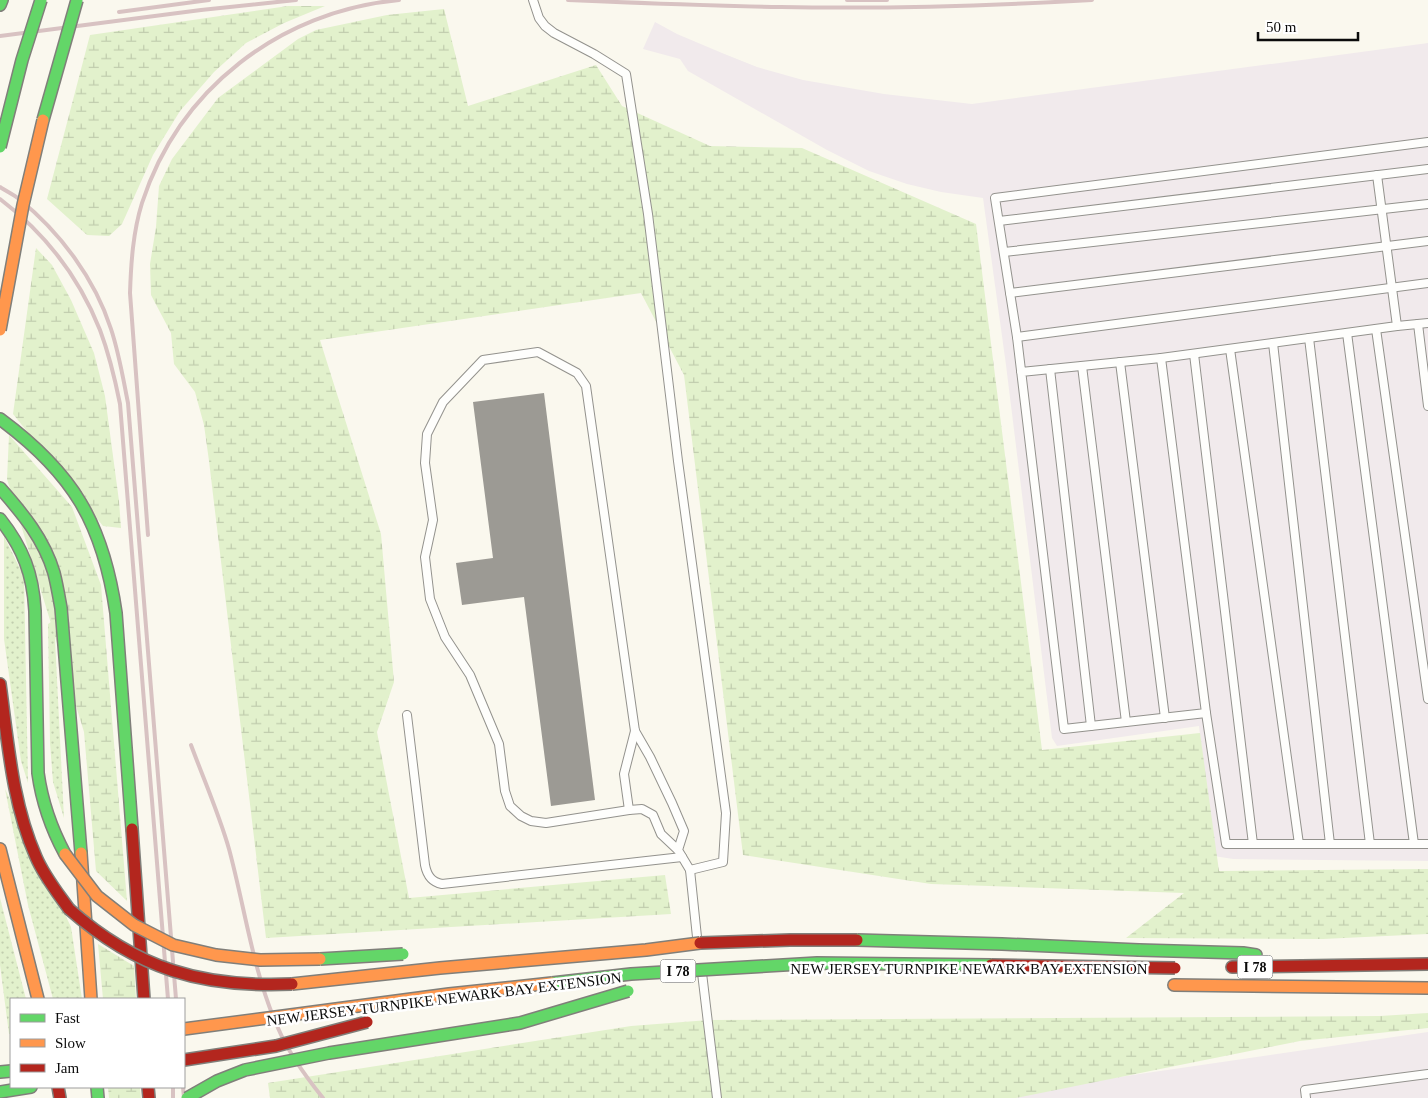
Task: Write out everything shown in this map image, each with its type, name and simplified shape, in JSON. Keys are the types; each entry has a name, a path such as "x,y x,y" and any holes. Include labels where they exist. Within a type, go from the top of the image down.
{"highway":[{"path":"0,5 2,0"},
{"path":"0,147 20,69 41,0"},
{"path":"0,330 24,195 49,92 78,0"},
{"path":"0,418 33,443 67,481 92,522 107,562 114,593 116,613 144,998"},
{"path":"0,488 25,516 42,542 54,573 61,608 78,806 91,998"},
{"path":"0,519 16,540 24,556 33,585 38,772 45,811 65,854 78,874 98,897 122,917 153,936 190,951 226,958 346,958 415,954"},
{"path":"0,684 13,780 24,825 40,867 54,890 69,909 107,940 143,961 190,976 241,984 272,984 647,950 698,949 763,940 836,939 1243,954 1335,966"},
{"path":"0,850 38,998"},
{"path":"580,945 647,941 698,949"},
{"name":"NEW JERSEY TURNPIKE NEWARK BAY EXTENSION","path":"185,1029 449,994 605,977 693,970 817,963 1180,968"},
{"name":"I 78","path":"1225,967 1428,964"},
{"name":"I 78","path":"1169,985 1428,988"},
{"name":"I 78","path":"693,987 712,986"},
{"name":"NEW JERSEY TURNPIKE NEWARK BAY EXTENSION","path":"187,1098 217,1081 252,1069 329,1053 520,1023 633,991 568,997"},
{"name":"NEW JERSEY TURNPIKE NEWARK BAY EXTENSION","path":"185,1060 276,1046 371,1022 279,1034"},
{"path":"0,1092 25,1088"}],"lane":[{"path":"533,0 539,18 545,26 626,74 648,214 678,461 726,813 723,862 690,870"},
{"path":"1206,713 1064,730 1017,337 995,198 1428,142"},
{"path":"999,221 1428,169"},
{"path":"1377,175 1397,326"},
{"path":"1004,252 1428,204"},
{"path":"1010,293 1428,241"},
{"path":"1017,337 1428,283"},
{"path":"1021,372 1161,358 1428,323"},
{"path":"1418,324 1428,406"},
{"path":"1376,329 1428,699"},
{"path":"1347,333 1414,844"},
{"path":"1309,338 1370,844"},
{"path":"1273,343 1330,844"},
{"path":"1230,349 1299,844"},
{"path":"680,854 684,831 658,772 635,731 586,386 577,373 538,352 483,360 443,402 427,434 425,463 432,520 425,557 430,599 445,637 470,675 499,744 505,791 510,806 521,816 531,821 546,823 642,809 653,815 661,834 680,854 690,870 698,949"},
{"path":"1194,354 1253,844"},
{"path":"1161,358 1206,713 1226,844 1428,844"},
{"path":"1120,362 1165,718"},
{"path":"1082,366 1126,722"},
{"path":"1050,369 1091,726"},
{"path":"408,715 425,865 430,878 436,883 442,884 680,854"},
{"path":"629,810 624,774 635,731"},
{"path":"701,964 717,1098"},
{"path":"1306,1098 1305,1090 1428,1074"}],"shaded area":[{"path":"655,22 677,34 757,67 803,80 884,94 972,104 1428,43 1428,861 1233,859 1214,856 1199,726 1057,746 1052,738 1006,365 983,198 941,192 907,184 869,171 827,150 688,71 680,59 643,49"},
{"path":"1428,1032 1428,1098 974,1098"}],"green space":[{"path":"288,6 325,6 284,23 246,43 214,72 180,111 153,155 122,224 109,236 87,235 47,199 90,35"},
{"path":"444,9 468,106 596,65 622,106 710,146 802,148 976,224 1042,750 1200,733 1219,871 1428,869 1428,934 1323,939 1126,938 1184,893 931,884 743,855 684,375 641,293 320,340 381,534 394,682 377,732 409,898 665,875 671,914 266,938 204,425 195,392 174,364 171,333 151,295 150,264 156,227 159,186 172,159 218,98 298,39 316,30 387,15"},
{"path":"36,248 52,265 71,300 94,353 105,396 121,528 103,526 13,414"},
{"path":"9,435 72,507 101,585 127,901 96,871 84,732 7,479"},
{"path":"4,536 24,577 28,783 21,761 4,639"},
{"path":"54,620 64,818 53,782 50,743 48,624"},
{"path":"5,789 71,927 82,998 53,998 28,905"},
{"path":"0,898 26,998 10,998 10,1034 9,1034 0,965"},
{"path":"98,944 134,966 136,998 103,998"},
{"path":"1428,1013 1428,1028 1300,1041 1016,1098 270,1098 268,1083 631,1026 709,1020 1380,1016"},
{"path":"108,1088 140,1088 141,1098 109,1098"}],"building":[{"path":"544,393 595,800 551,806 524,597 462,605 456,563 493,558 473,402"}],"railway":[{"path":"119,12 209,0"},
{"path":"0,36 201,10 296,0"},
{"path":"148,535 130,293 136,225 142,203 159,162 181,125 208,92 240,63 275,39 314,20 355,7 399,0"},
{"path":"568,0 820,8 975,5 1092,0"},
{"path":"847,0 887,0"},
{"path":"0,187 17,198 48,226 62,241 86,275 104,310 121,366 128,403 176,998"},
{"path":"0,199 32,226 46,241 82,292 100,330 112,367 120,404 168,998"},
{"path":"191,745 229,849 256,962 269,1007 282,1038 304,1073 323,1098"},
{"path":"173,1088 173,1098"},
{"path":"183,1088 184,1098"}],"traffic: fast":[{"path":"0,5 2,0"},
{"path":"0,147 22,60 41,0"},
{"path":"43,120 77,0"},
{"path":"0,419 47,459 65,480 93,526 103,552 116,613 132,829"},
{"path":"0,488 25,517 39,538 50,561 56,582 61,608 81,853"},
{"path":"0,519 21,551 32,585 35,611 38,773 48,815 65,854"},
{"path":"857,940 1139,950"},
{"path":"1139,950 1256,955"},
{"path":"320,959 403,954"},
{"path":"552,983 631,974 817,963 991,965"},
{"path":"187,1098 217,1081 245,1070 329,1053 520,1023 628,991"},
{"path":"0,1072 10,1071"},
{"path":"0,1092 25,1088"},
{"path":"97,1088 98,1098"}],"traffic: slow":[{"path":"0,330 23,205 43,120"},
{"path":"0,849 38,998"},
{"path":"81,853 91,998"},
{"path":"65,854 97,896 134,925 173,945 216,955 260,960 320,959"},
{"path":"292,984 440,968 646,950 700,943"},
{"path":"185,1029 449,994 552,983"},
{"path":"1174,985 1428,988"}],"traffic: jam":[{"path":"0,684 12,772 21,815 39,864 69,909"},
{"path":"132,829 144,998"},
{"path":"69,909 94,930 120,947 172,970 200,978 229,982 292,984"},
{"path":"700,943 857,940"},
{"path":"1232,967 1428,964"},
{"path":"991,965 1175,968"},
{"path":"185,1060 276,1046 367,1022"},
{"path":"58,1088 60,1098"},
{"path":"148,1088 149,1098"}]}
